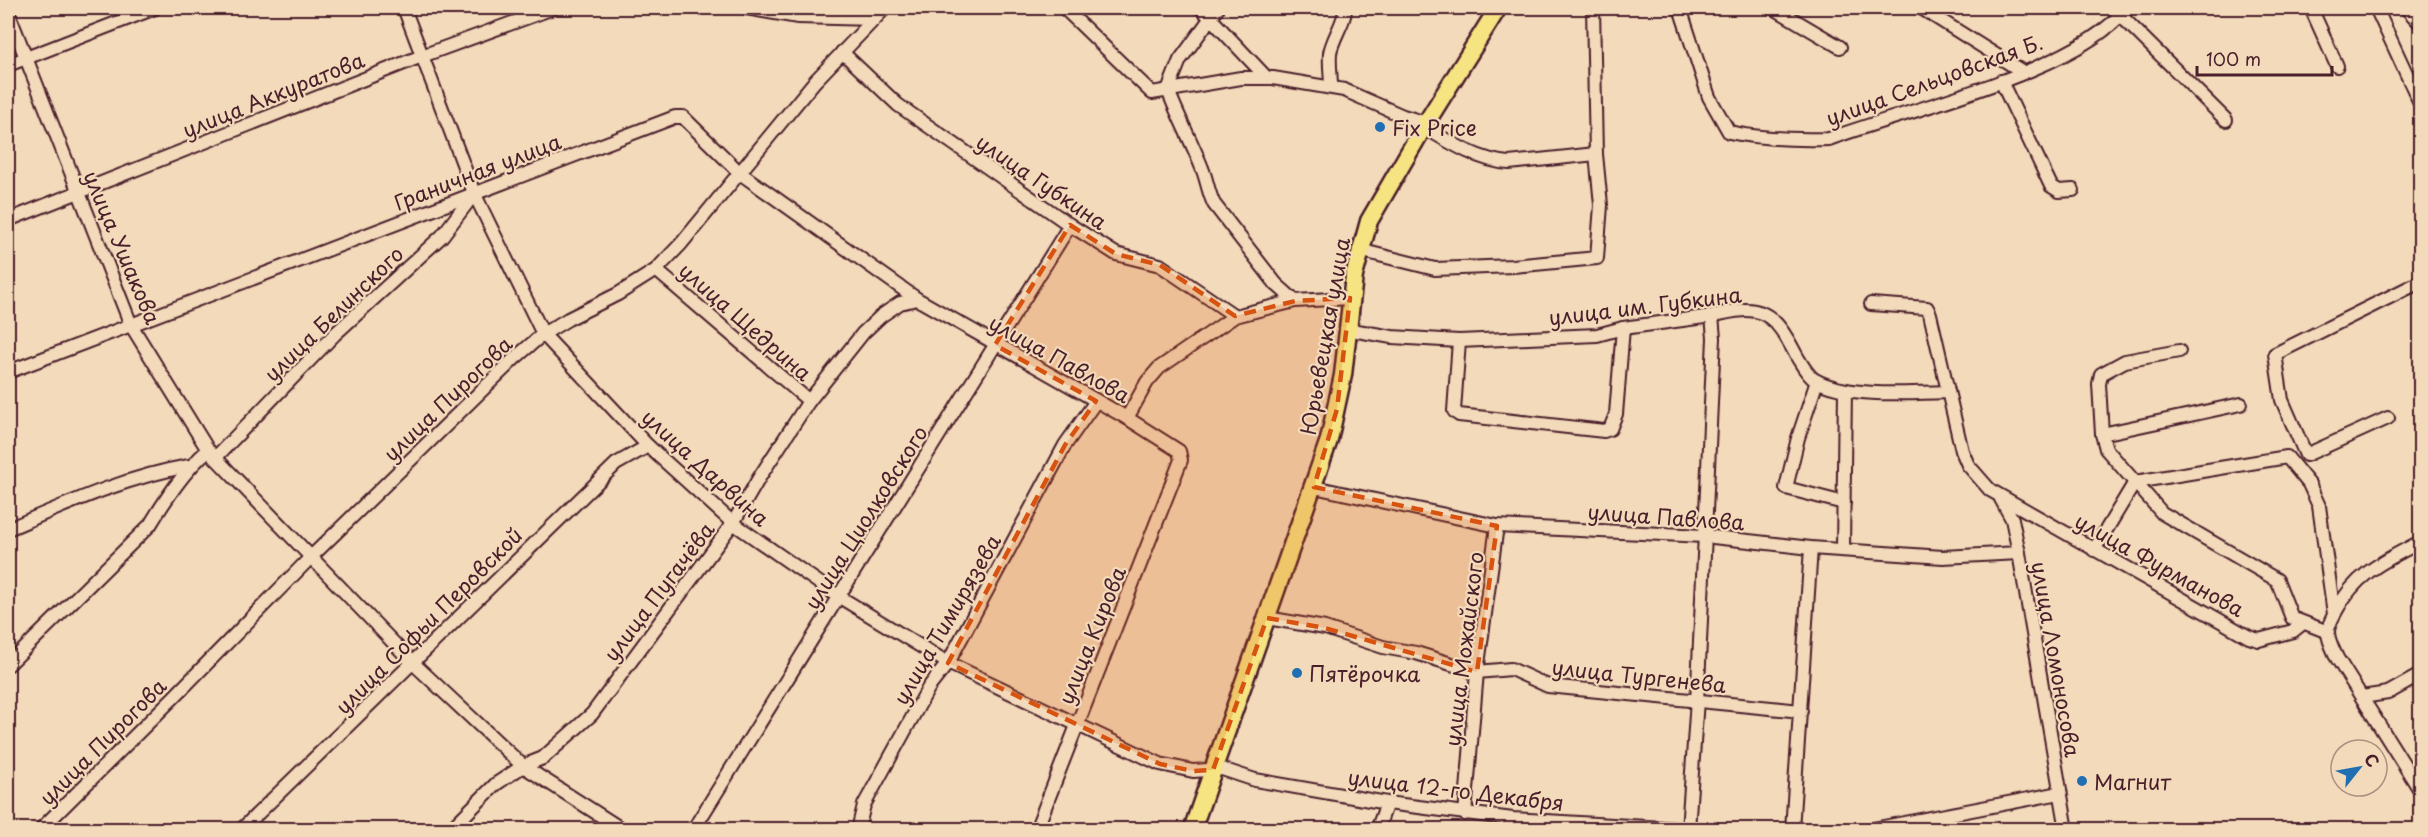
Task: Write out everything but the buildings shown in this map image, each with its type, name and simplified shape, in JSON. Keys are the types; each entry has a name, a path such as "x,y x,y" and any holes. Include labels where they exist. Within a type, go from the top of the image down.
{"main road":[{"name":"Юрьевецкая улица","path":"1192,830 1314,488 1337,409 1343,375 1350,298 1359,250 1372,215 1498,8"}],"street":[{"path":"8,65 155,8"},
{"name":"улица Дарвина","path":"405,8 474,193 543,334 648,446 733,523 838,596 948,663 1160,764 1193,771 1213,770"},
{"name":"улица Аккуратова","path":"8,220 422,56 553,8"},
{"path":"746,8 798,17 873,19"},
{"name":"улица Пирогова","path":"40,830 312,556 514,359 543,334 618,294 656,270 681,244 794,106 885,8"},
{"path":"1064,8 1152,93 1241,78 1267,78 1344,90 1425,125 1450,142 1496,162 1509,163 1596,154"},
{"path":"1201,8 1214,12 1247,59 1267,78"},
{"path":"1331,87 1330,53 1345,8"},
{"path":"1359,250 1435,269 1513,266 1597,258 1601,205 1596,154 1593,8"},
{"name":"улица Сельцовская Б.","path":"1680,8 1709,97 1729,132 1761,139 1829,139 2001,81 2094,38 2120,10"},
{"path":"1774,8 1840,47"},
{"path":"1921,8 2023,72"},
{"path":"2311,8 2337,66"},
{"path":"2376,8 2421,103"},
{"path":"2406,8 2421,23"},
{"path":"2120,10 2226,120"},
{"name":"улица Ушакова","path":"8,12 131,325 212,454 413,663 523,766 623,830"},
{"path":"1214,12 1180,60 1168,90 1203,170 1207,189 1214,204 1276,285 1295,301"},
{"name":"улица Губкина","path":"842,52 898,105 1070,225 1116,254 1160,265 1235,316"},
{"path":"2001,81 2051,186 2059,192 2073,190"},
{"name":"Граничная улица","path":"8,372 679,116 740,173 917,299"},
{"name":"улица Белинского","path":"8,529 115,484 164,470 189,466 212,454 335,334 442,236 474,193"},
{"name":"улица Циолковского","path":"693,830 1070,225"},
{"name":"улица Щедрина","path":"656,270 809,401"},
{"path":"2388,418 2306,455 2282,400 2275,354 2421,282"},
{"path":"1127,418 1147,382 1159,368 1235,316 1295,301 1350,298"},
{"name":"улица Павлова","path":"917,299 1127,418 1179,451 1181,455"},
{"name":"улица Пугачёва","path":"450,830 496,784 523,766 549,754 592,714 733,523 809,401 863,333 880,316 900,303 917,299"},
{"path":"1871,304 1927,308 1962,451 1968,465 1990,490 2001,498"},
{"name":"улица им. Губкина","path":"1346,329 1392,337 1459,341 1596,335 1623,328 1743,310 1759,311 1771,316 1783,329 1810,377 1817,381"},
{"path":"1688,829 1697,702 1714,338 1712,316"},
{"path":"1459,341 1454,411 1459,415 1604,431 1610,429 1616,414 1623,328"},
{"path":"2179,351 2125,361 2101,374 2099,384 2102,434 2106,449 2162,513 2277,580 2292,618 2328,632"},
{"path":"1844,503 1786,488 1798,438 1817,381 1845,390 1900,394 1948,392"},
{"path":"1843,549 1845,390"},
{"name":"улица Тимирязева","path":"858,830 864,805 929,687 948,663 1065,445 1096,401"},
{"path":"2102,434 2241,404"},
{"name":"улица Софьи Перовской","path":"241,830 616,464 648,446"},
{"name":"улица Кирова","path":"1036,830 1181,460 1181,455"},
{"path":"2094,550 2135,482 2287,457 2309,484 2319,506 2334,614"},
{"name":"улица Белинского","path":"8,665 150,525 189,466"},
{"name":"улица Павлова","path":"1314,488 1497,526 1704,536 1811,548 1943,556 2019,553"},
{"name":"улица Фурманова","path":"2001,498 2259,640 2293,631 2303,623"},
{"name":"улица Ломоносова","path":"2001,498 2012,519 2019,553 2067,830"},
{"name":"улица Можайского","path":"1465,814 1478,672 1497,526"},
{"path":"2421,542 2374,566 2361,576 2343,598 2328,632 2337,658 2421,790"},
{"path":"1792,830 1802,711 1811,548"},
{"name":"улица Тургенева","path":"1267,618 1325,628 1397,651 1416,653 1478,672 1511,669 1548,686 1802,711"},
{"path":"2362,697 2388,693 2421,675"},
{"name":"улица 12-го Декабря","path":"1213,770 1229,770 1255,780 1465,814 1512,824 1697,830"},
{"path":"1868,830 2061,793"},
{"path":"1377,830 1387,803"}],"highlighted area":[{"path":"1070,225 1116,254 1160,265 1235,316 1295,301 1350,298 1337,409 1314,487 1497,526 1477,672 1325,628 1267,618 1213,770 1193,771 1160,764 948,663 1065,445 1096,401 995,345"}],"place":[{"name":"Fix Price","path":"1380,127"},
{"name":"Пятёрочка","path":"1297,673"},
{"name":"Магнит","path":"2082,781"}]}
